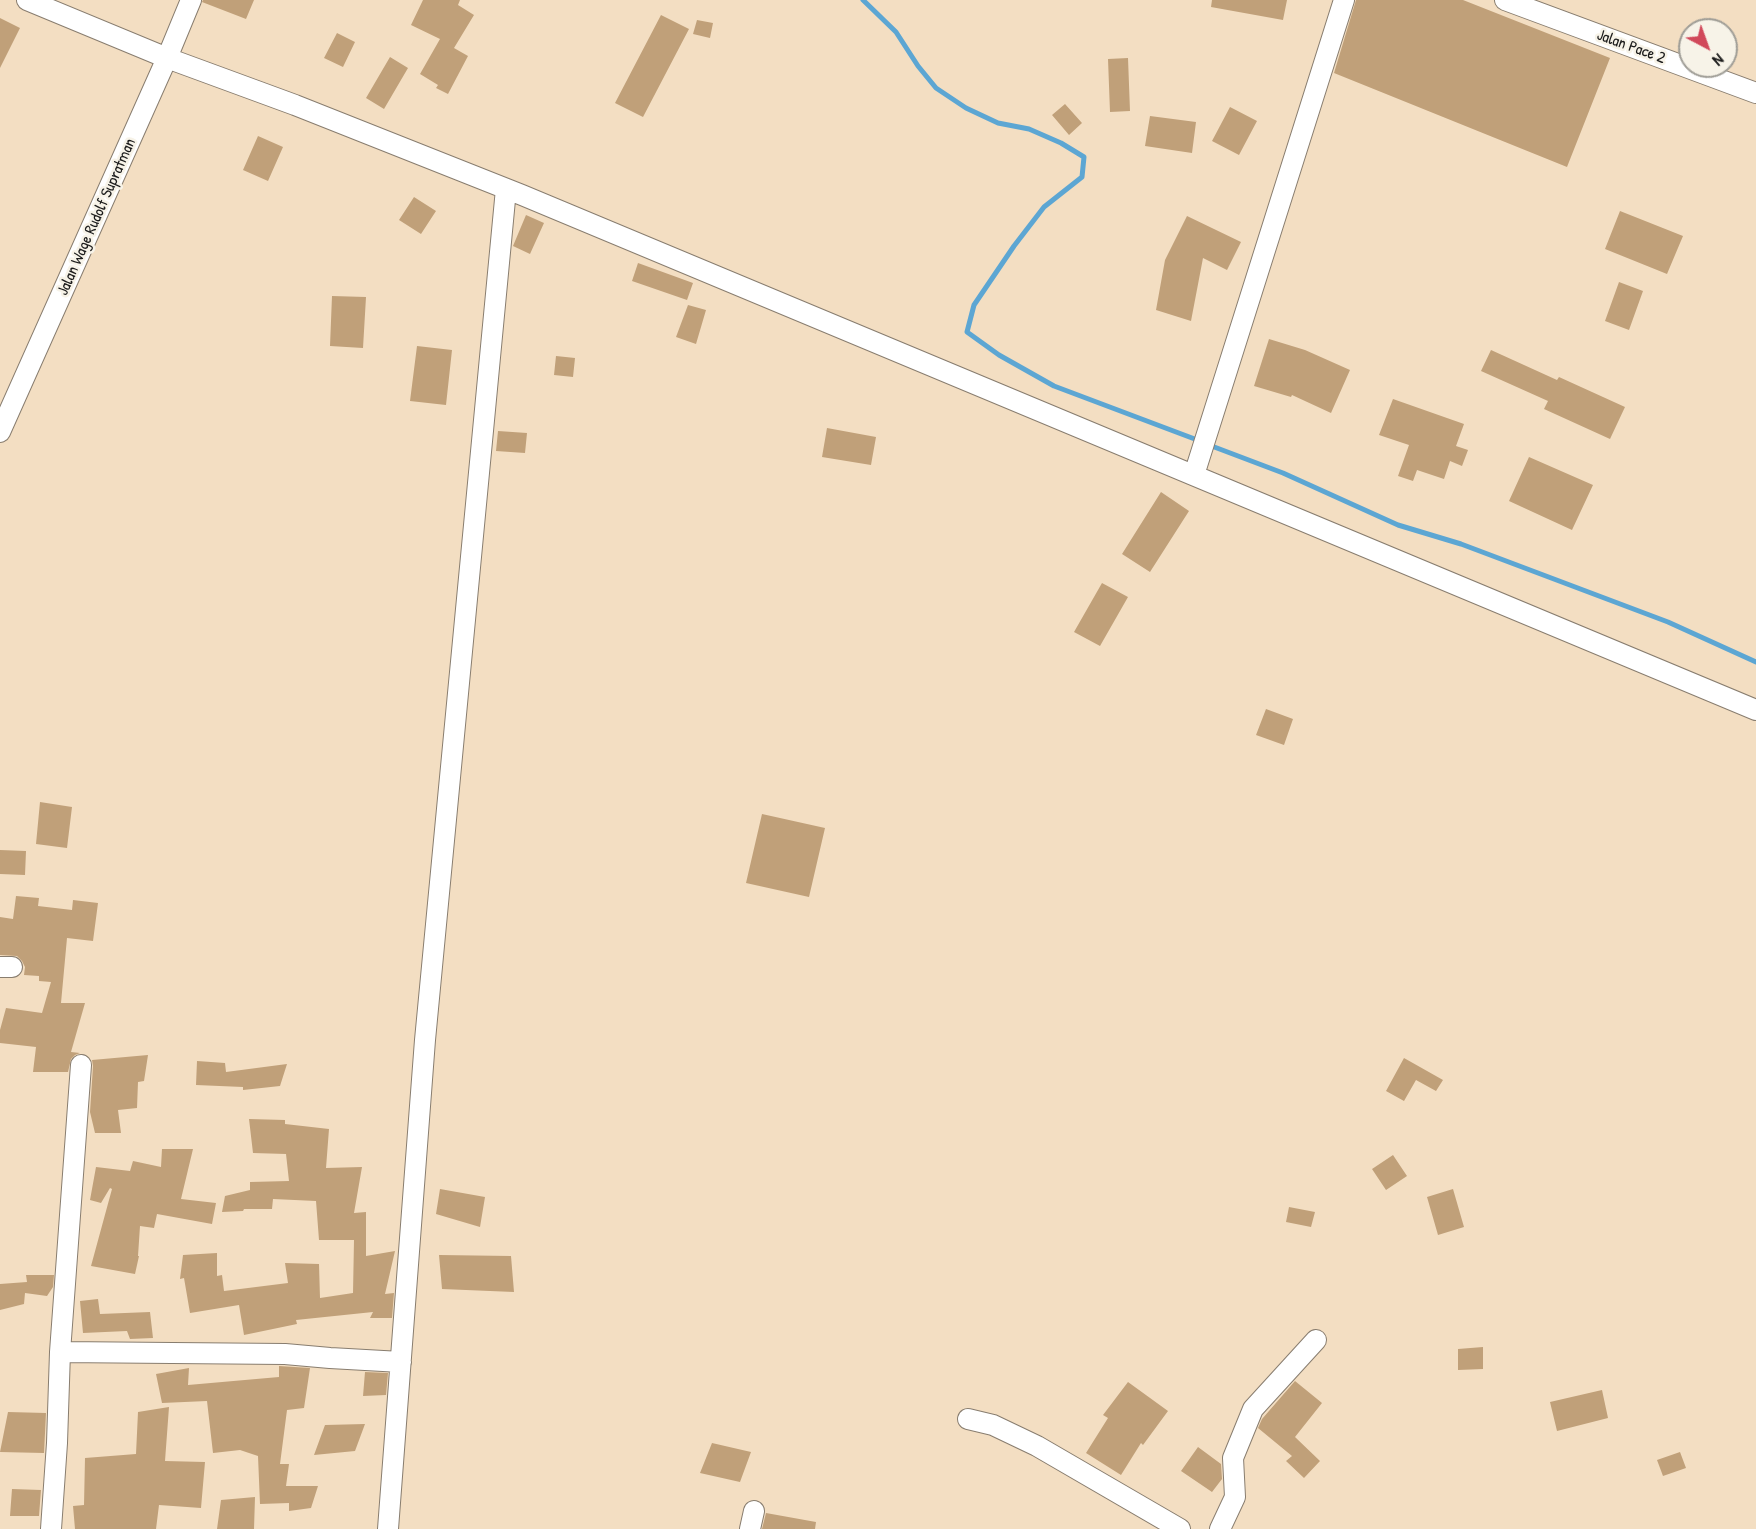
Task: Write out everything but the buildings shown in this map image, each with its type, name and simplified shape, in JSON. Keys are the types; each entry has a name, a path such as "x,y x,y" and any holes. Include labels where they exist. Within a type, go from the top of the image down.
{"street":[{"path":"27,0 172,45 304,109 506,189 1756,710"},
{"name":"Jalan Wage Rudolf Supratman","path":"0,432 191,0"},
{"path":"1194,475 1344,0"},
{"name":"Jalan Pace 2","path":"1506,0 1756,93"},
{"path":"388,1529 425,1040 506,189"},
{"path":"51,1529 60,1352 81,1065"},
{"path":"1220,1529 1235,1497 1233,1458 1253,1409 1316,1340"},
{"path":"60,1352 285,1353 401,1362"},
{"path":"968,1419 993,1425 1037,1446 1180,1529"}],"waterway":[{"path":"863,0 896,32 918,66 936,88 966,108 998,123 1029,129 1061,143 1084,157 1082,177 1044,207 1014,246 974,305 967,332 999,355 1054,386 1200,441"},
{"path":"1209,445 1283,473 1398,525 1461,544 1668,622 1756,662"}]}
